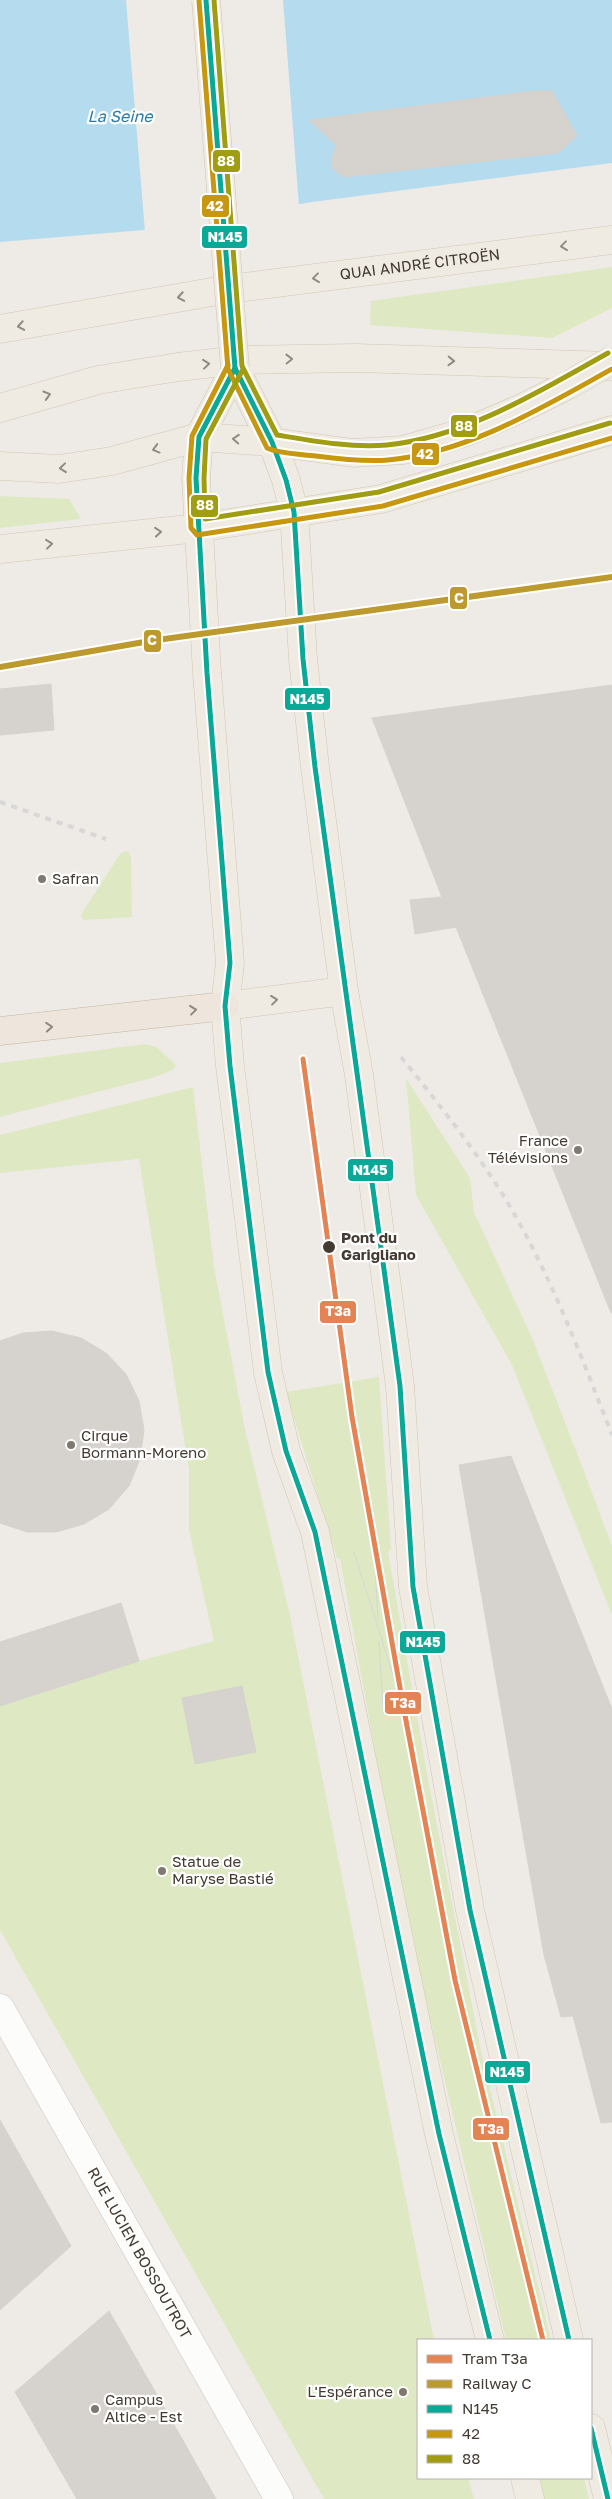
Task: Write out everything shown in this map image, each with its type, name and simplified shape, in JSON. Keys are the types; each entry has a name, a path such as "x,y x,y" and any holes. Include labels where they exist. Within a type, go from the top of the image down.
{"highway":[{"path":"0,1031 226,1006"}],"main road":[{"path":"206,0 237,364 272,442 286,480 294,512 303,659 344,991 359,1075 400,1386 413,1587 470,1910 569,2339"},
{"name":"QUAI ANDRÉ CITROËN","path":"0,329 229,289 612,240"},
{"path":"0,408 98,380 178,366 356,358 612,366"},
{"path":"0,466 59,469 112,461 199,437 272,442 352,453 403,450 466,432 522,408 612,360"},
{"path":"237,364 199,437 196,478 198,528 230,963 226,1006 231,1076 268,1372 286,1451 315,1532 440,2134 490,2339"},
{"path":"0,549 198,528 381,499 612,430"},
{"path":"226,1006 344,991"},
{"path":"592,2432 608,2499"},
{"path":"525,2479 530,2499"}],"street":[{"name":"RUE LUCIEN BOSSOUTROT","path":"0,2008 279,2499"}],"green space":[{"path":"612,267 612,308 552,338 370,325 371,301"},
{"path":"0,496 69,499 81,519 0,528"},
{"path":"125,851 129,852 131,858 132,917 84,920 81,917 82,913 120,854"},
{"path":"145,1044 156,1047 176,1065 173,1070 152,1078 0,1117 0,1063"},
{"path":"406,1078 470,1178 474,1212 533,1340 582,1466 612,1546 612,1615 512,1365 416,1195"},
{"path":"193,1087 214,1267 245,1429 290,1615 434,2339 417,2339 417,2479 468,2479 474,2499 324,2499 0,1930 0,1706 139,1661 214,1641 189,1530 189,1470 139,1159 0,1173 0,1135"},
{"path":"379,1377 391,1549 388,1552 428,1779 481,2051 551,2339 506,2339 422,1984 378,1767 340,1559 337,1558 286,1392"},
{"path":"539,2479 584,2479 589,2499 544,2499"}],"water":[{"name":"La Seine","path":"0,0 612,0 612,163 312,202 144,230 0,242"}],"pier":[{"path":"126,0 283,0 299,206 145,232"}],"building":[{"path":"534,91 552,91 577,136 558,153 344,177 332,168 332,158 336,145 309,120"},
{"path":"51,684 54,730 0,735 0,689"},
{"name":"France Télévisions","path":"612,685 611,1313 456,927 415,934 410,900 442,897 372,718"},
{"name":"Cirque Bormann-Moreno","path":"52,1331 81,1338 106,1353 126,1374 139,1401 144,1430 140,1459 129,1486 109,1509 84,1524 56,1532 27,1532 0,1523 0,1341 23,1333"},
{"path":"511,1456 612,1709 612,2122 601,2123 573,2016 561,2017 544,1955 459,1465"},
{"path":"121,1603 139,1661 0,1706 0,1642"},
{"path":"242,1686 256,1752 195,1764 182,1698"},
{"path":"0,2120 71,2246 0,2310"},
{"name":"Campus Altice - Est","path":"109,2311 216,2499 77,2499 15,2392"}],"tram line":[{"name":"T3a","path":"303,1059 352,1417 404,1710 455,1980 543,2339"},
{"path":"374,1547 378,1620"},
{"path":"354,1552 404,1710"},
{"path":"379,1642 383,1709"}],"railway":[{"path":"0,802 106,839"},
{"path":"401,1057 475,1154 516,1216 561,1308 612,1435"}],"rail line":[{"name":"C","path":"0,667 150,641 612,577"}],"transit line":[{"name":"N145","path":"206,0 235,368 272,442 286,480 294,512 303,659 315,767 400,1386 413,1587 470,1910 569,2339"},
{"name":"88","path":"214,0 242,366 277,435 332,443 373,446 416,440 445,433 529,397 608,353"},
{"name":"42","path":"199,1 228,369 267,448 291,454 379,461 418,456 476,438 504,426 532,413 612,369"},
{"name":"42","path":"228,365 192,436 189,478 191,528 197,535 383,506 612,438"},
{"name":"N145","path":"235,368 199,437 196,478 207,673 230,963 225,1006 230,1066 268,1372 286,1451 315,1532 439,2134 490,2339"},
{"name":"88","path":"242,371 206,439 204,478 205,519 379,492 610,423"},
{"name":"N145","path":"592,2432 608,2499"}],"place":[{"name":"Safran","path":"42,879"},
{"name":"France Télévisions","path":"578,1150"},
{"name":"Pont du Garigliano","path":"329,1247"},
{"name":"Cirque Bormann-Moreno","path":"71,1445"},
{"name":"Statue de Maryse Bastié","path":"162,1871"},
{"name":"L'Espérance","path":"403,2392"},
{"name":"Campus Altice - Est","path":"95,2409"}]}
